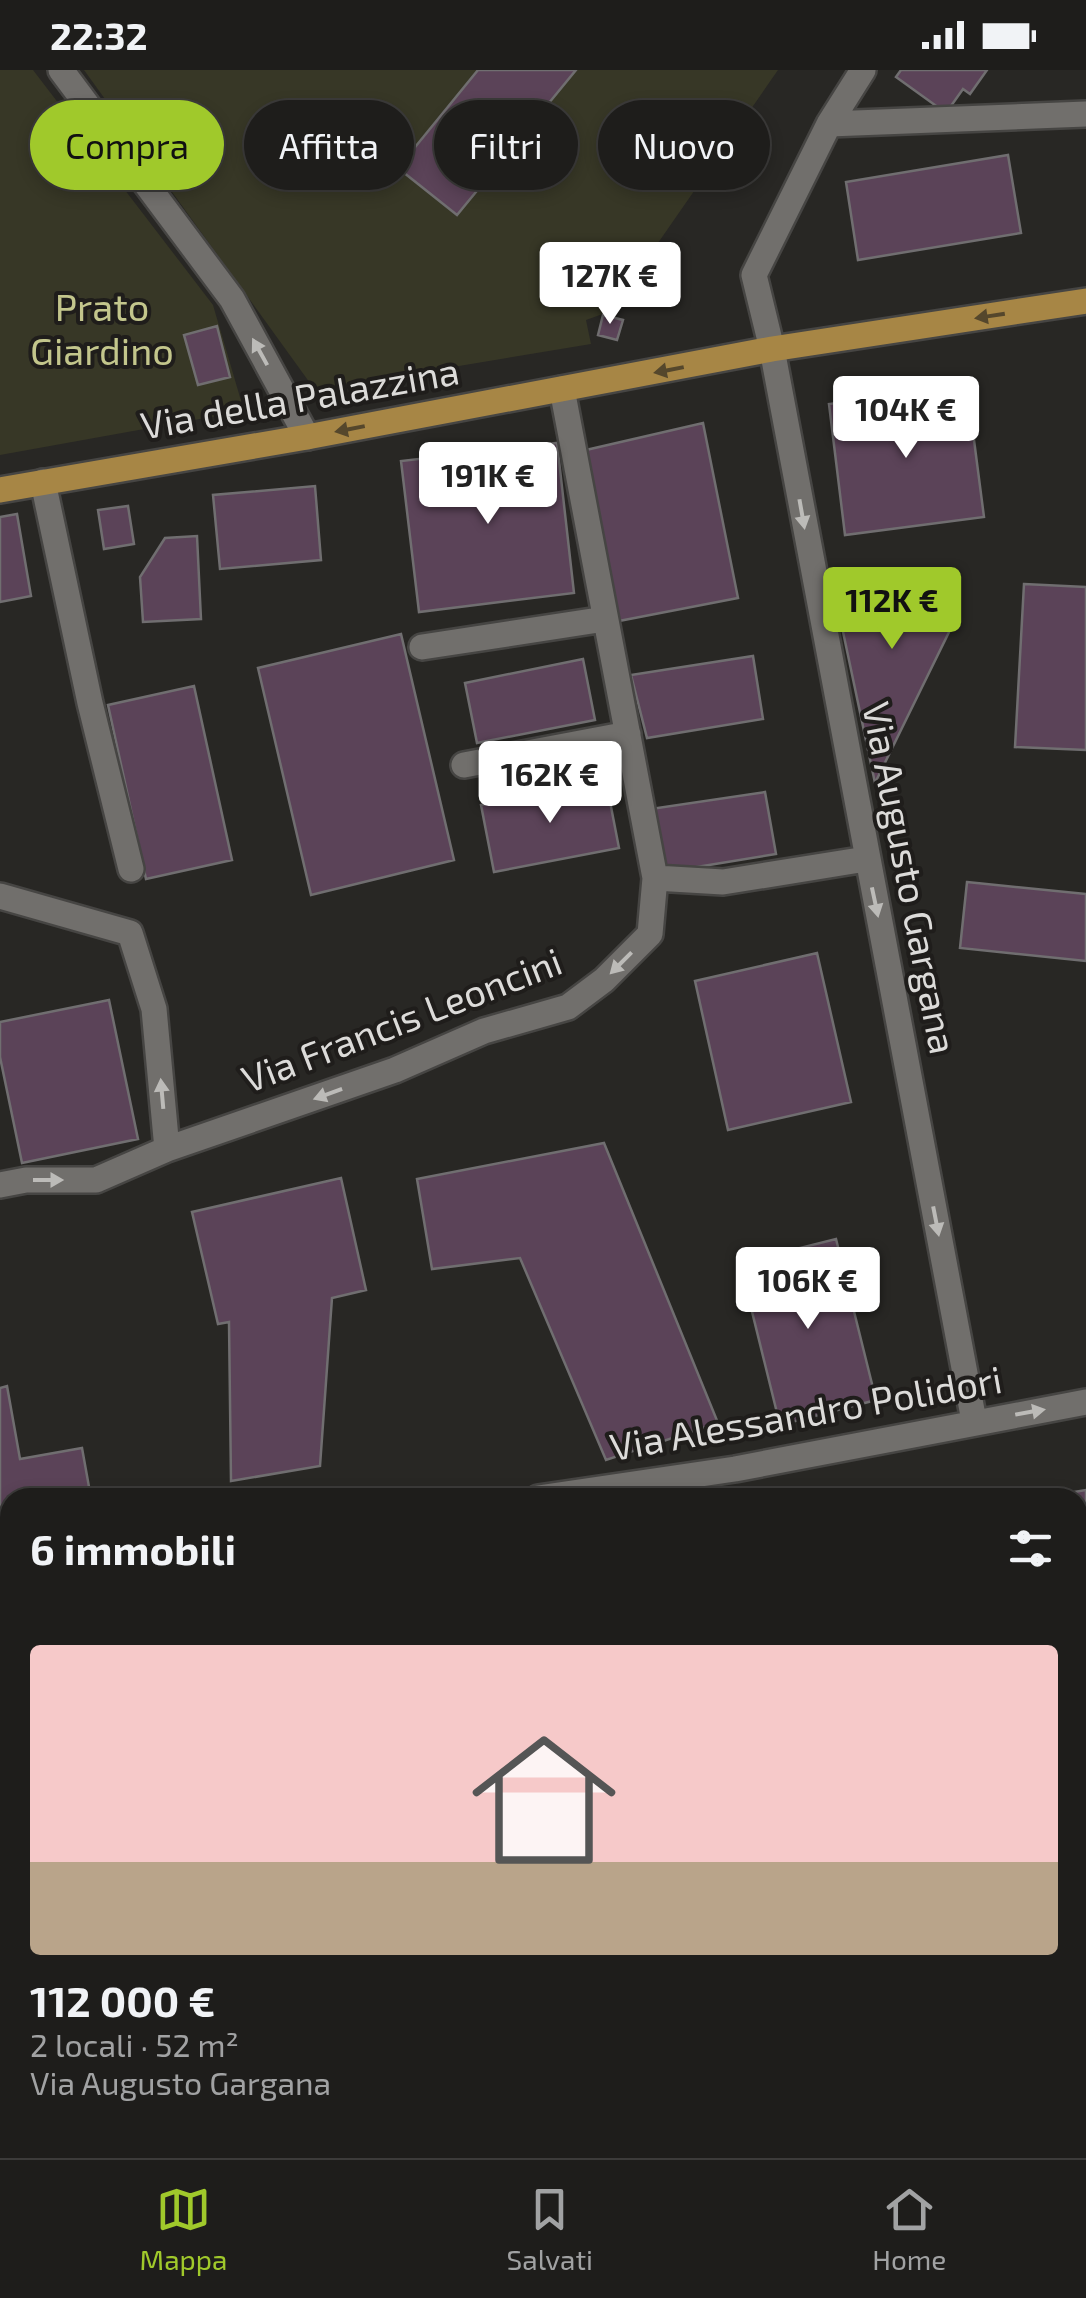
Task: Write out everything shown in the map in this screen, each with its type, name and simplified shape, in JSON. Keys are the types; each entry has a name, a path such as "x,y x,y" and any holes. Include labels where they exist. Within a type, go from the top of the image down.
{"main road":[{"name":"Via della Palazzina","path":"0,490 307,438 772,349 1086,301"}],"street":[{"path":"61,70 232,299 307,438"},
{"name":"Via Augusto Gargana","path":"862,70 829,124 754,275 772,349 974,1421"},
{"path":"829,124 1086,114"},
{"name":"Via Francis Leoncini","path":"0,1185 26,1180 96,1180 166,1149 394,1070 484,1030 568,1008 604,980 650,934 655,878 562,389"},
{"path":"42,482 90,702 132,869"},
{"path":"422,647 605,618"},
{"path":"464,765 628,734"},
{"path":"655,878 723,882 866,859"},
{"path":"0,896 130,932 154,1009 166,1149"},
{"name":"Via Alessandro Polidori","path":"606,1488 734,1469 1086,1402"}],"green space":[{"name":"Prato Giardino","path":"0,70 33,70 56,100 30,100 30,190 125,190 213,305 244,411 0,455"},
{"path":"84,70 478,70 454,100 434,100 434,125 414,149 414,100 244,100 244,190 414,190 414,180 456,215 477,190 578,190 578,100 551,100 576,70 778,70 757,100 598,100 598,190 695,190 658,243 672,289 586,320 591,344 315,390 171,190 224,190 224,100 106,100"}],"building":[{"path":"478,70 576,70 551,100 454,100"},
{"path":"901,70 987,70 970,94 963,89 946,113 896,77"},
{"path":"434,124 434,190 478,190 457,215 414,181 414,148"},
{"path":"1008,155 1021,233 858,260 846,182"},
{"path":"603,315 623,320 617,340 598,335"},
{"path":"217,326 230,377 198,385 184,335"},
{"path":"967,386 984,517 845,535 829,404"},
{"path":"703,423 738,598 619,621 586,450"},
{"path":"557,443 574,593 419,612 401,461"},
{"path":"315,486 321,560 220,569 213,495"},
{"path":"128,506 134,544 104,549 98,510"},
{"path":"17,514 31,596 0,602 0,517"},
{"path":"197,536 201,619 143,622 140,577 165,538"},
{"path":"940,571 950,630 875,783 835,594"},
{"path":"1024,584 1086,587 1086,750 1015,747"},
{"path":"401,634 454,860 311,895 258,668"},
{"path":"753,656 763,719 647,738 631,675"},
{"path":"583,659 595,720 477,743 465,683"},
{"path":"194,686 232,860 146,879 108,705"},
{"path":"606,781 619,848 494,872 481,805"},
{"path":"765,792 776,854 660,873 644,810"},
{"path":"967,882 1086,894 1086,961 960,948"},
{"path":"817,953 851,1102 728,1130 695,981"},
{"path":"109,1000 138,1139 22,1163 0,1057 0,1022"},
{"path":"604,1143 718,1423 606,1460 520,1258 432,1269 417,1179"},
{"path":"341,1178 366,1290 332,1298 320,1466 231,1481 229,1322 218,1324 192,1212"},
{"path":"836,1239 876,1400 780,1425 740,1263"},
{"path":"7,1386 20,1459 82,1448 89,1488 0,1488 0,1388"}]}
